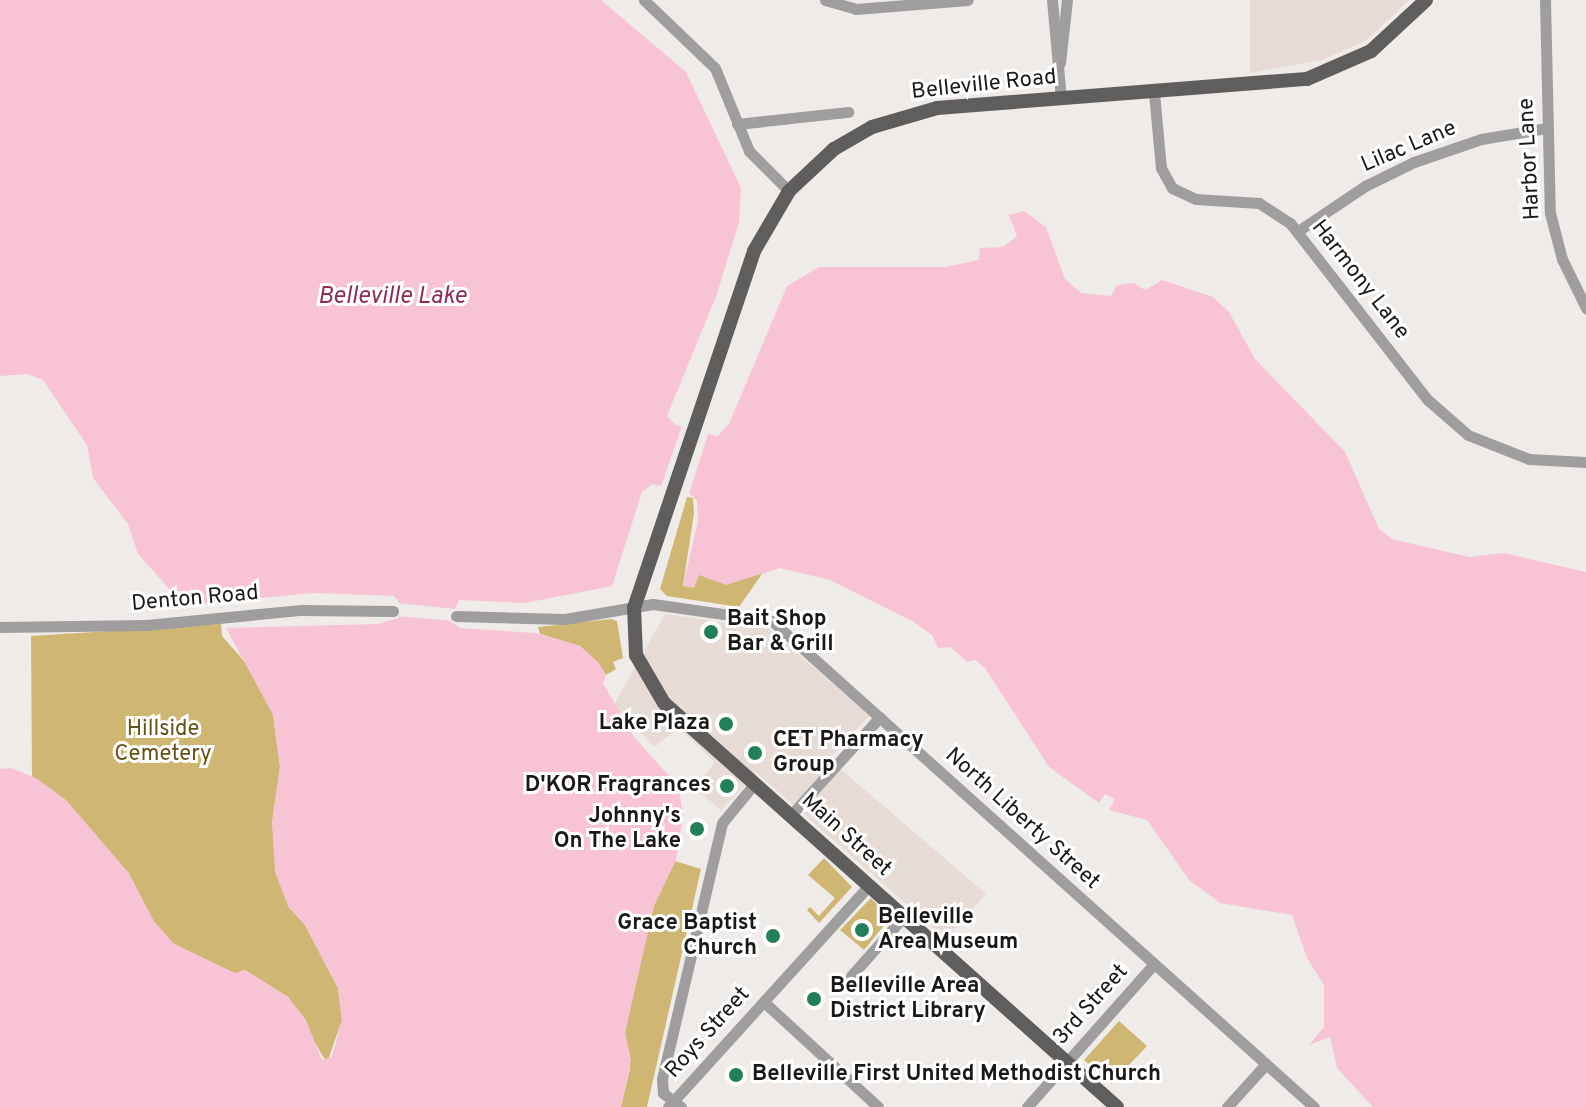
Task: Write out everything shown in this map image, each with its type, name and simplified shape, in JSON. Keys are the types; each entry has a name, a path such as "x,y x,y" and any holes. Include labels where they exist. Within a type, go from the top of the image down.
{"main road":[{"name":"Belleville Road","path":"634,647 634,608 754,251 789,191 834,149 894,118 937,108 1280,85 1325,74 1386,41 1426,0"},
{"name":"Main Street","path":"634,647 657,696 1117,1107"}],"street":[{"path":"644,0 715,68 737,124 758,164 789,191"},
{"path":"825,0 856,9 968,0"},
{"path":"1052,0 1061,99"},
{"path":"1060,64 1067,0"},
{"name":"Harbor Lane","path":"1545,0 1547,128 1554,231 1567,273 1586,308"},
{"name":"Harmony Lane","path":"1154,93 1161,168 1172,188 1196,199 1259,203 1298,231 1428,400 1454,425 1506,453 1541,462 1586,462"},
{"path":"737,124 848,112"},
{"name":"Lilac Lane","path":"1298,231 1365,186 1414,162 1481,139 1547,128"},
{"name":"North Liberty Street","path":"634,608 653,604 772,621 1314,1107"},
{"path":"456,616 565,619 634,608"},
{"name":"Denton Road","path":"0,627 147,625 301,610 393,611"},
{"path":"791,815 880,717"},
{"path":"674,1105 663,1093 662,1079 722,823 755,783"},
{"name":"Roys Street","path":"674,1105 869,885"},
{"path":"851,976 904,916"},
{"name":"3rd Street","path":"1027,1107 1153,965"},
{"path":"764,1002 878,1107"},
{"path":"1227,1107 1266,1064"}],"shaded area":[{"path":"1250,0 1409,0 1367,40 1322,60 1250,73"},
{"path":"665,614 770,629 869,716 829,759 986,894 946,939 757,773 721,810 695,788 715,762 678,728 655,747 613,706"}],"green space":[{"path":"687,497 693,498 694,513 683,586 699,575 764,571 739,607 667,596 660,589"},
{"path":"611,619 617,621 623,658 613,662 616,669 606,675 580,646 540,634 538,627"},
{"name":"Hillside Cemetery","path":"221,624 222,636 252,670 273,714 280,767 272,823 288,906 305,925 338,988 342,1020 327,1063 288,997 245,970 235,974 174,944 153,921 128,872 32,776 31,636"},
{"path":"824,858 852,887 819,923 807,910 810,907 819,916 835,898 808,875"},
{"path":"675,861 701,869 647,1107 621,1107 630,1068 625,1034 637,969 654,905"},
{"path":"871,898 890,918 864,950 840,930"},
{"path":"1119,1021 1147,1046 1111,1084 1084,1060"}],"water":[{"name":"Belleville Lake","path":"0,0 601,0 686,72 741,188 739,222 717,294 667,416 676,425 717,436 729,424 787,286 819,267 945,267 979,260 980,248 1003,247 1017,236 1009,215 1024,211 1046,227 1065,279 1081,293 1111,296 1117,285 1134,283 1145,290 1162,280 1213,297 1229,312 1255,359 1345,452 1379,529 1392,539 1469,557 1504,553 1586,572 1586,1107 1373,1107 1337,1068 1330,1037 1309,1045 1324,1027 1324,985 1307,958 1292,915 1220,903 1189,880 1147,820 1109,810 1115,799 1105,794 1099,803 1049,767 985,668 975,660 967,662 951,647 938,648 932,635 912,621 830,580 780,568 726,585 699,575 694,588 683,586 698,521 697,501 689,493 652,484 642,492 612,586 525,603 459,600 450,621 460,628 535,633 580,646 598,662 606,675 603,683 634,737 671,778 670,787 679,790 683,815 676,860 654,906 625,1033 631,1059 621,1107 0,1107 0,769 11,768 36,778 66,800 128,872 154,921 174,944 235,973 245,970 288,997 306,1020 322,1060 332,1057 342,1020 338,988 305,925 288,906 275,872 272,823 280,767 273,715 226,628 377,624 399,618 400,604 394,596 314,593 189,605 179,600 138,554 128,524 93,478 87,445 43,380 27,374 0,376"}],"pier":[{"path":"683,423 709,431 688,497 660,489"},
{"path":"395,603 456,609 454,621 395,616"}],"place":[{"name":"Bait Shop Bar & Grill","path":"711,632"},
{"name":"Lake Plaza","path":"726,724"},
{"name":"CET Pharmacy Group","path":"755,753"},
{"name":"D'KOR Fragrances","path":"727,786"},
{"name":"Johnny's On The Lake","path":"697,829"},
{"name":"Belleville Area Museum","path":"862,930"},
{"name":"Grace Baptist Church","path":"773,936"},
{"name":"Belleville Area District Library","path":"814,999"},
{"name":"Belleville First United Methodist Church","path":"736,1075"}]}
